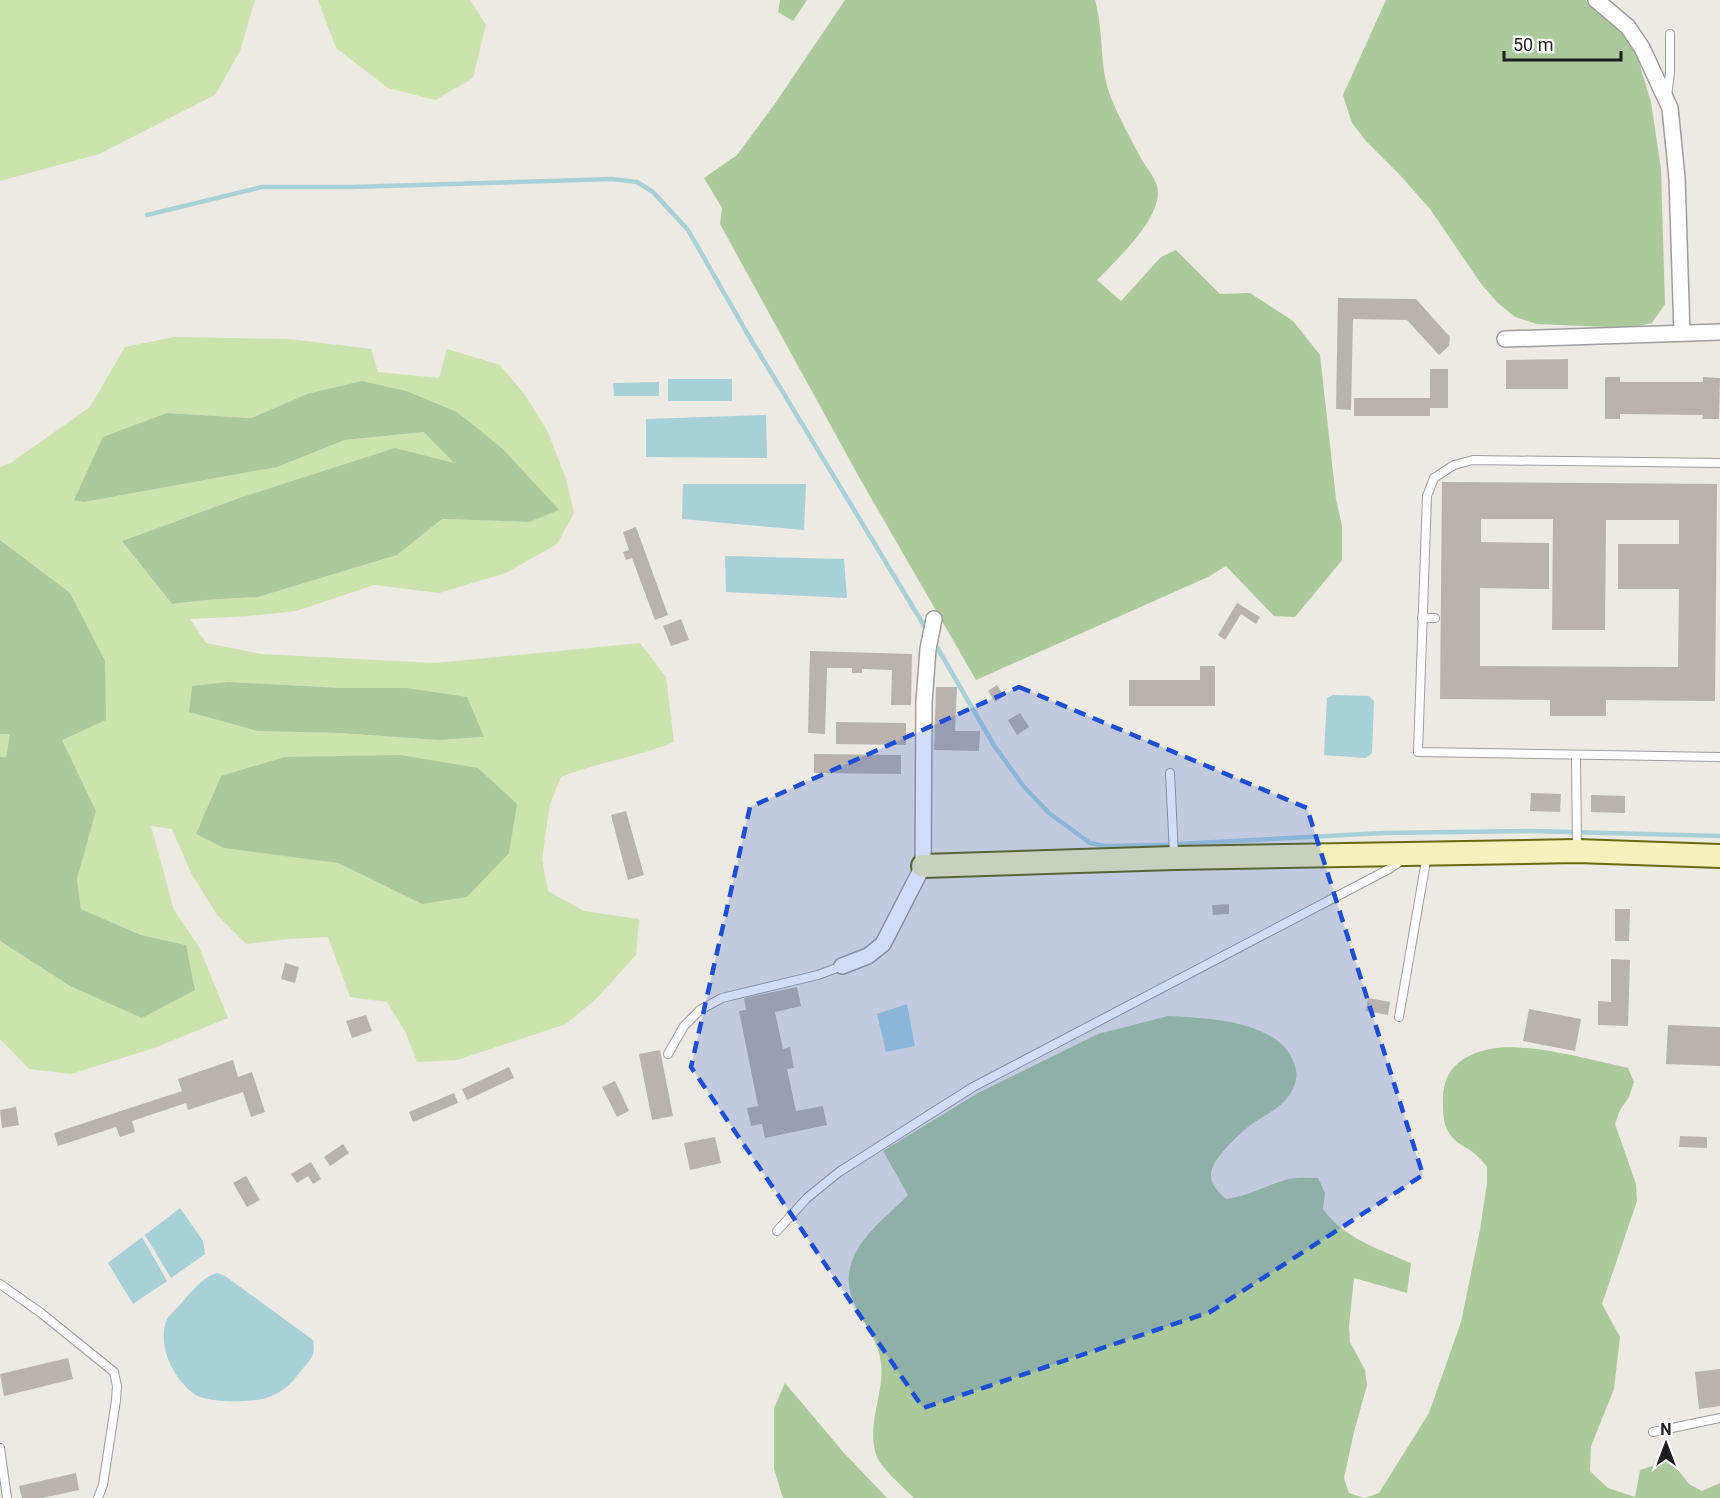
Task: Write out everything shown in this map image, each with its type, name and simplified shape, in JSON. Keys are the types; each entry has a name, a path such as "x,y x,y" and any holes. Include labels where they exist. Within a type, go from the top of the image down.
{"street":[{"path":"1596,0 1628,27 1666,98 1673,126 1677,178 1682,333"},
{"path":"1504,339 1720,332"},
{"path":"842,966 868,956 883,944 923,866 924,702 928,649 934,619"},
{"path":"923,866 1174,849 1418,854 1577,845 1720,856"}],"lane":[{"path":"1666,98 1670,72 1671,34"},
{"path":"1720,463 1473,460 1454,465 1434,478 1427,496 1418,752 1720,757"},
{"path":"1422,618 1436,618"},
{"path":"1576,756 1577,845"},
{"path":"1170,773 1174,849"},
{"path":"1399,1017 1418,854"},
{"path":"777,1231 807,1198 839,1172 973,1087 1418,854"},
{"path":"668,1054 684,1026 700,1010 722,998 818,975 842,966"},
{"path":"0,1284 41,1313 114,1372 117,1386 116,1400 103,1485 98,1498"},
{"path":"1653,1432 1720,1418"},
{"path":"0,1448 7,1498"}],"highlighted area":[{"path":"1019,687 1307,808 1423,1175 1210,1312 923,1408 691,1067 750,807"}],"green space":[{"path":"0,0 255,0 240,51 215,95 99,154 0,181"},
{"path":"318,0 470,0 486,25 473,78 435,100 388,88 336,48"},
{"path":"780,0 807,0 793,21 778,12"},
{"path":"845,0 1095,0 1100,24 1104,72 1110,95 1128,135 1157,186 1154,211 1147,224 1097,280 1121,301 1161,257 1176,250 1220,294 1250,293 1293,321 1320,355 1336,499 1342,526 1342,560 1295,617 1274,616 1226,566 1208,577 976,680 859,477 720,224 722,208 704,178 737,155"},
{"path":"1386,0 1585,0 1614,23 1629,39 1638,59 1651,102 1661,169 1665,304 1652,323 1630,328 1537,324 1515,317 1482,285 1430,209 1352,123 1343,95"},
{"path":"174,337 290,339 371,349 378,372 439,378 447,349 500,365 525,395 548,432 566,479 574,513 557,544 506,573 439,593 374,585 296,611 190,619 206,643 261,654 435,663 640,643 666,677 674,742 561,777 550,804 542,859 548,891 584,911 639,919 636,955 595,1000 566,1024 457,1060 417,1062 406,1033 387,1002 350,997 328,937 246,944 217,915 191,873 172,829 151,826 174,910 199,947 228,1018 154,1048 71,1074 29,1069 0,1039 0,941 70,986 186,945 141,935 81,909 77,879 96,811 61,740 70,593 0,540 0,467 12,462 90,407 125,347","holes":["307,394 503,449 529,522 442,519 397,555 258,597 172,604 122,541 242,497 310,476 455,464 425,432 345,440 276,467 84,502 167,413 251,418","229,682 342,688 407,688 484,737 438,740 339,733 258,731","221,776 422,904 338,863 196,835"]},
{"path":"362,381 406,391 457,412 503,449 559,510 529,522 442,519 397,555 258,597 172,604 122,541 242,497 395,448 454,463 424,432 345,440 277,467 84,502 74,500 103,437 167,413 251,418 307,394"},
{"path":"0,540 70,593 105,661 106,720 62,740 96,811 77,879 81,909 141,935 186,945 195,990 142,1018 70,986 0,941 0,757 6,757 10,734 0,734"},
{"path":"229,682 342,688 407,688 467,697 484,737 438,740 339,733 258,731 189,712 192,686"},
{"path":"0,734 10,734 6,757 0,757"},
{"path":"400,755 478,768 517,804 509,853 467,897 422,904 338,863 224,848 196,834 221,776 285,757"},
{"path":"1168,1016 1221,1020 1258,1030 1273,1038 1286,1049 1296,1067 1293,1089 1284,1102 1241,1133 1217,1160 1211,1177 1213,1185 1221,1194 1226,1199 1242,1196 1289,1179 1318,1178 1325,1193 1323,1209 1332,1219 1352,1236 1411,1263 1407,1293 1354,1278 1349,1326 1350,1342 1365,1370 1367,1385 1344,1478 1349,1493 1364,1498 914,1498 888,1473 877,1457 873,1433 881,1363 879,1351 857,1308 849,1286 852,1262 864,1240 908,1195 883,1151 978,1093 1098,1034"},
{"path":"1505,1047 1551,1051 1628,1068 1634,1082 1615,1124 1636,1184 1637,1201 1602,1304 1620,1337 1614,1389 1591,1446 1590,1471 1608,1488 1635,1497 1640,1470 1670,1460 1689,1484 1702,1491 1720,1483 1720,1498 1365,1498 1379,1493 1429,1413 1461,1322 1480,1230 1487,1167 1449,1133 1444,1118 1443,1101 1447,1077 1453,1068 1470,1055"},
{"path":"785,1383 844,1453 887,1498 783,1498 774,1469 774,1408"}],"water":[{"path":"668,379 732,379 732,401 668,401"},
{"path":"659,382 659,396 614,396 613,383"},
{"path":"766,415 767,458 646,457 646,419"},
{"path":"683,484 806,484 804,530 682,519"},
{"path":"725,556 844,559 847,598 726,592"},
{"path":"1333,695 1369,696 1374,701 1372,753 1366,758 1324,755 1327,698"},
{"path":"907,1004 915,1046 886,1052 877,1014"},
{"path":"180,1208 203,1241 205,1254 171,1278 145,1235"},
{"path":"142,1237 167,1281 133,1304 108,1263"},
{"path":"217,1273 225,1276 313,1340 314,1351 309,1361 290,1384 274,1395 243,1401 202,1398 188,1389 169,1362 164,1340 167,1319 200,1283"}],"building":[{"path":"1338,298 1416,299 1450,337 1449,346 1439,355 1407,320 1353,319 1351,410 1336,409"},
{"path":"1568,359 1568,389 1506,389 1506,360"},
{"path":"1430,369 1448,369 1448,408 1430,408 1430,416 1354,416 1354,398 1430,398"},
{"path":"1605,377 1620,377 1620,382 1703,382 1703,377 1720,378 1719,419 1702,419 1703,415 1620,414 1620,419 1605,419"},
{"path":"1442,482 1717,484 1715,701 1606,700 1606,716 1550,716 1550,700 1440,699","holes":["1481,519 1553,519 1552,630 1605,630 1606,520 1679,520 1679,544 1618,544 1618,589 1679,589 1678,667 1480,666 1480,588 1549,589 1549,543 1481,542"]},
{"path":"636,527 668,615 655,620 632,558 626,560 623,552 629,550 623,532"},
{"path":"1237,603 1260,617 1256,624 1241,614 1225,640 1218,635"},
{"path":"681,619 689,640 671,646 663,626"},
{"path":"810,651 912,654 911,705 891,705 892,670 862,669 862,673 852,673 852,668 827,668 825,734 808,733"},
{"path":"1200,666 1215,666 1215,706 1129,706 1129,680 1200,680"},
{"path":"997,685 1004,696 995,702 988,691"},
{"path":"936,687 957,687 955,731 980,731 979,751 934,750"},
{"path":"1020,713 1029,727 1017,735 1008,720"},
{"path":"836,722 906,723 906,745 836,744"},
{"path":"814,754 901,755 901,774 814,773"},
{"path":"1531,793 1561,794 1560,812 1530,811"},
{"path":"1591,795 1625,796 1625,813 1591,812"},
{"path":"626,811 644,875 628,880 611,815"},
{"path":"1229,904 1229,914 1213,915 1212,905"},
{"path":"1615,909 1630,909 1629,941 1615,941"},
{"path":"1611,959 1630,960 1628,1026 1598,1025 1598,1001 1611,1002"},
{"path":"285,963 299,967 295,983 281,979"},
{"path":"797,987 801,1006 775,1012 783,1049 790,1047 794,1068 787,1069 796,1111 823,1106 827,1125 765,1138 762,1124 751,1126 747,1108 758,1106 739,1011 746,1010 744,998"},
{"path":"1368,998 1390,1002 1388,1015 1366,1011"},
{"path":"1529,1009 1581,1019 1575,1051 1523,1041"},
{"path":"366,1015 372,1031 352,1038 346,1021"},
{"path":"1668,1025 1720,1027 1720,1066 1666,1064"},
{"path":"660,1050 673,1116 652,1120 639,1054"},
{"path":"233,1060 238,1077 252,1072 265,1112 251,1117 243,1092 188,1110 186,1103 132,1121 135,1132 120,1137 116,1127 58,1146 54,1133 182,1091 178,1079"},
{"path":"509,1067 514,1078 467,1100 462,1089"},
{"path":"615,1081 629,1111 617,1117 602,1087"},
{"path":"454,1093 458,1103 413,1122 409,1112"},
{"path":"16,1107 19,1125 2,1128 0,1110"},
{"path":"1680,1136 1707,1137 1707,1148 1679,1147"},
{"path":"715,1137 721,1163 690,1170 684,1143"},
{"path":"343,1144 349,1153 330,1166 324,1157"},
{"path":"311,1162 321,1179 313,1184 308,1176 297,1183 291,1174"},
{"path":"246,1176 260,1200 247,1207 233,1183"},
{"path":"68,1358 73,1379 4,1396 0,1374"},
{"path":"1720,1369 1720,1406 1699,1409 1695,1372"},
{"path":"76,1473 79,1490 42,1498 22,1498 19,1486"}],"waterway":[{"path":"147,215 262,187 351,187 612,179 637,182 653,192 688,230 747,333 928,632"},
{"path":"934,642 995,747 1025,788 1049,813 1090,843 1105,846 1160,845 1383,833 1532,831 1720,836"}]}
